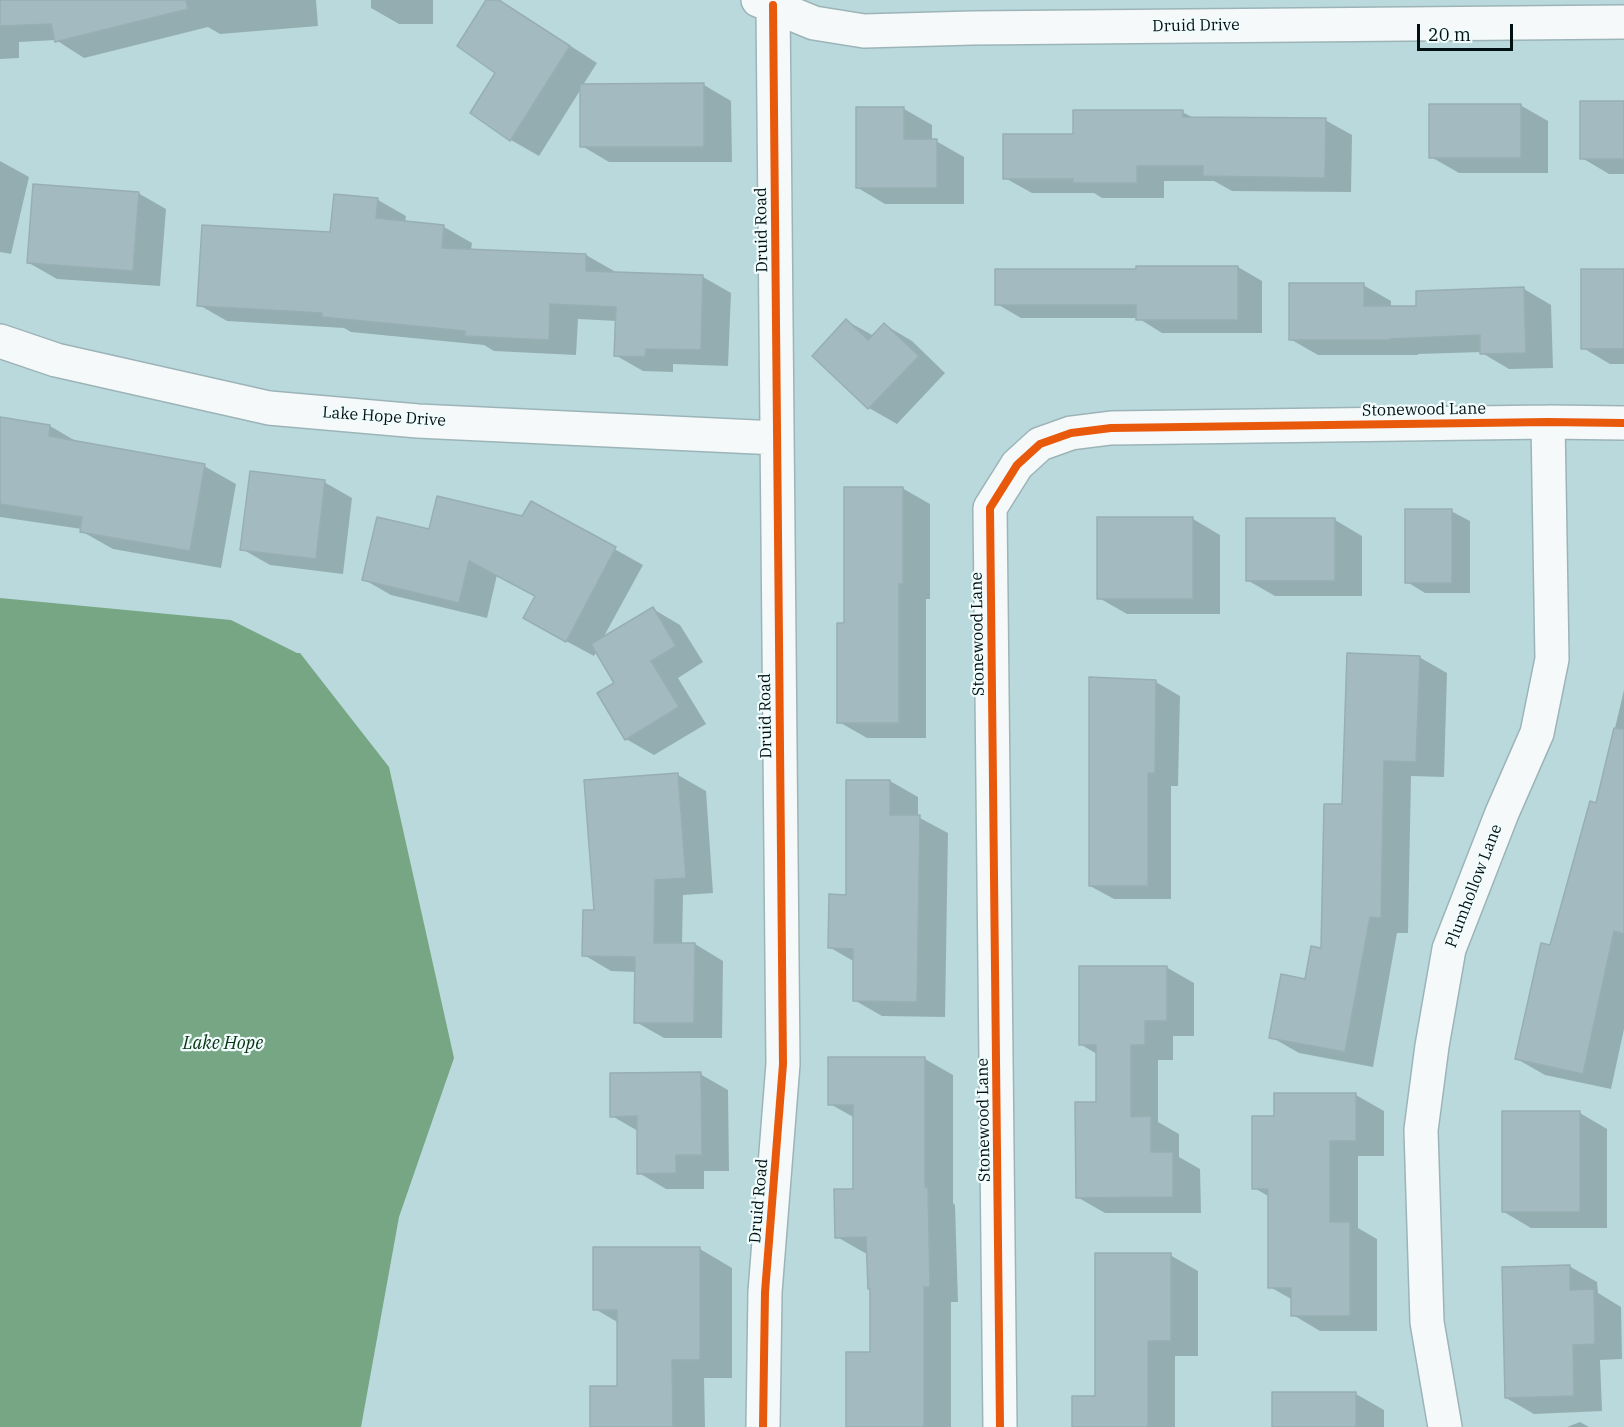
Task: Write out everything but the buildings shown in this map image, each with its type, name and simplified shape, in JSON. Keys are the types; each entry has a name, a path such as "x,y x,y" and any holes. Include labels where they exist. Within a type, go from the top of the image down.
{"street":[{"name":"Druid Drive","path":"766,2 814,23 864,31 972,14 1624,22"},
{"name":"Druid Road","path":"763,1427 765,1292 783,1064 777,438 766,2"},
{"name":"Lake Hope Drive","path":"0,341 56,360 269,408 418,421 777,438"},
{"name":"Plumhollow Lane","path":"1445,1427 1427,1322 1421,1130 1432,1046 1449,949 1502,813 1537,733 1552,659 1548,422"},
{"name":"Stonewood Lane","path":"1000,1427 990,508 1017,465 1040,444 1071,433 1111,428 1624,423"}],"water":[{"name":"Lake Hope","path":"0,598 231,620 300,653 389,767 454,1058 399,1217 361,1427 0,1427"}],"cycle path":[{"path":"763,1427 765,1292 783,1064 773,5"},
{"path":"1000,1427 990,508 1017,465 1040,444 1071,433 1111,428 1624,423"}]}
